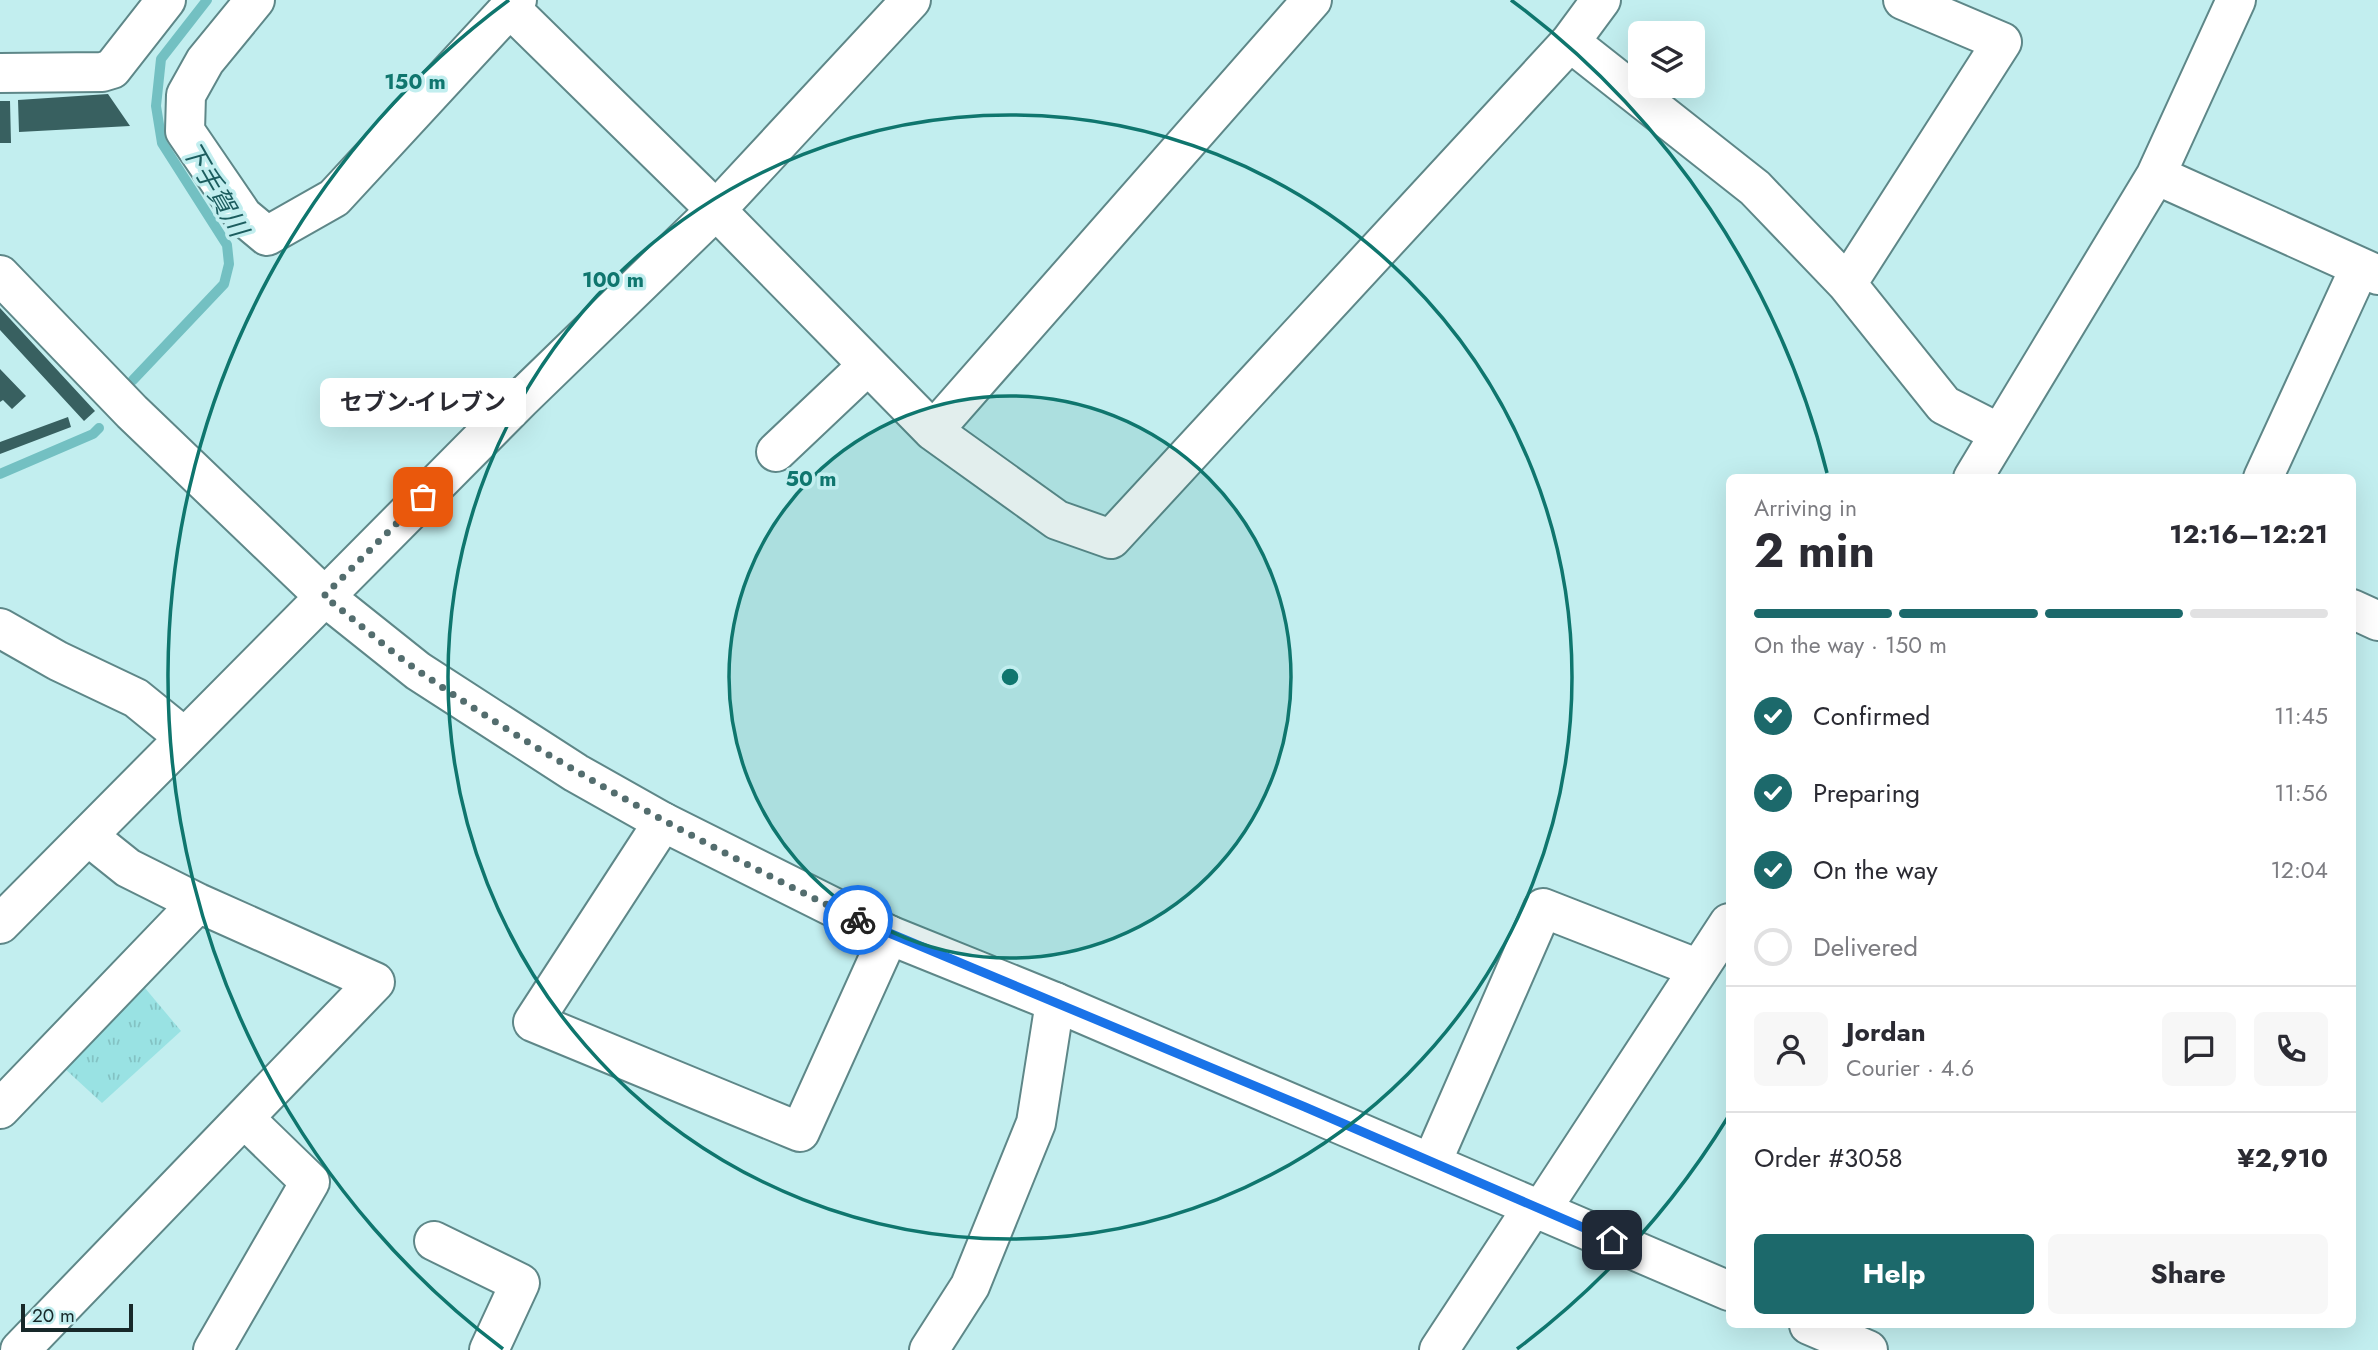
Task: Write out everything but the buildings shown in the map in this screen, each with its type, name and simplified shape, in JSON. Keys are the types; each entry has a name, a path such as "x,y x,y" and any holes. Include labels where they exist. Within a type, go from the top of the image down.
{"street":[{"path":"0,73 102,72 112,69 166,0"},
{"path":"255,0 205,61 186,95 185,131 243,216 267,236 334,198 514,4 933,431 1057,520 1111,539 1570,43 1601,0"},
{"path":"0,924 324,596 716,210 911,0"},
{"path":"933,431 1312,0"},
{"path":"1847,284 2002,43 1903,0"},
{"path":"1975,474 2155,175 2236,0"},
{"path":"1570,43 1755,188 1847,284 1944,405 1999,433"},
{"path":"2155,175 2369,271 2265,474"},
{"path":"0,275 104,385 324,596 418,671 576,773 663,822 889,935 1055,1002 1726,1290"},
{"path":"776,452 868,365"},
{"path":"2356,611 2378,621"},
{"path":"0,628 58,661 136,698 184,737"},
{"path":"663,822 533,1022 800,1132 889,935"},
{"path":"20,1350 375,982 198,903 128,868 88,836"},
{"path":"0,1109 198,903"},
{"path":"1432,1162 1543,908 1699,969"},
{"path":"1439,1350 1726,928"},
{"path":"929,1350 971,1286 1036,1123 1055,1002"},
{"path":"213,1350 310,1182 244,1118"},
{"path":"434,1241 520,1283 489,1350"},
{"path":"1816,1328 1868,1350"}],"green space":[{"path":"145,988 181,1031 102,1103 63,1067"}],"waterway":[{"name":"下手賀川","path":"133,380 224,284 229,264 227,245 162,143 156,106 161,59 207,0"},
{"name":"下手賀川","path":"0,474 93,434 99,428"}],"way so far":[{"path":"423,497 324,596 418,671 576,773 663,822 858,920"}],"place":[{"name":"セブン-イレブン","path":"423,497"}],"route":[{"path":"858,920 1305,1107 1612,1240"}]}
